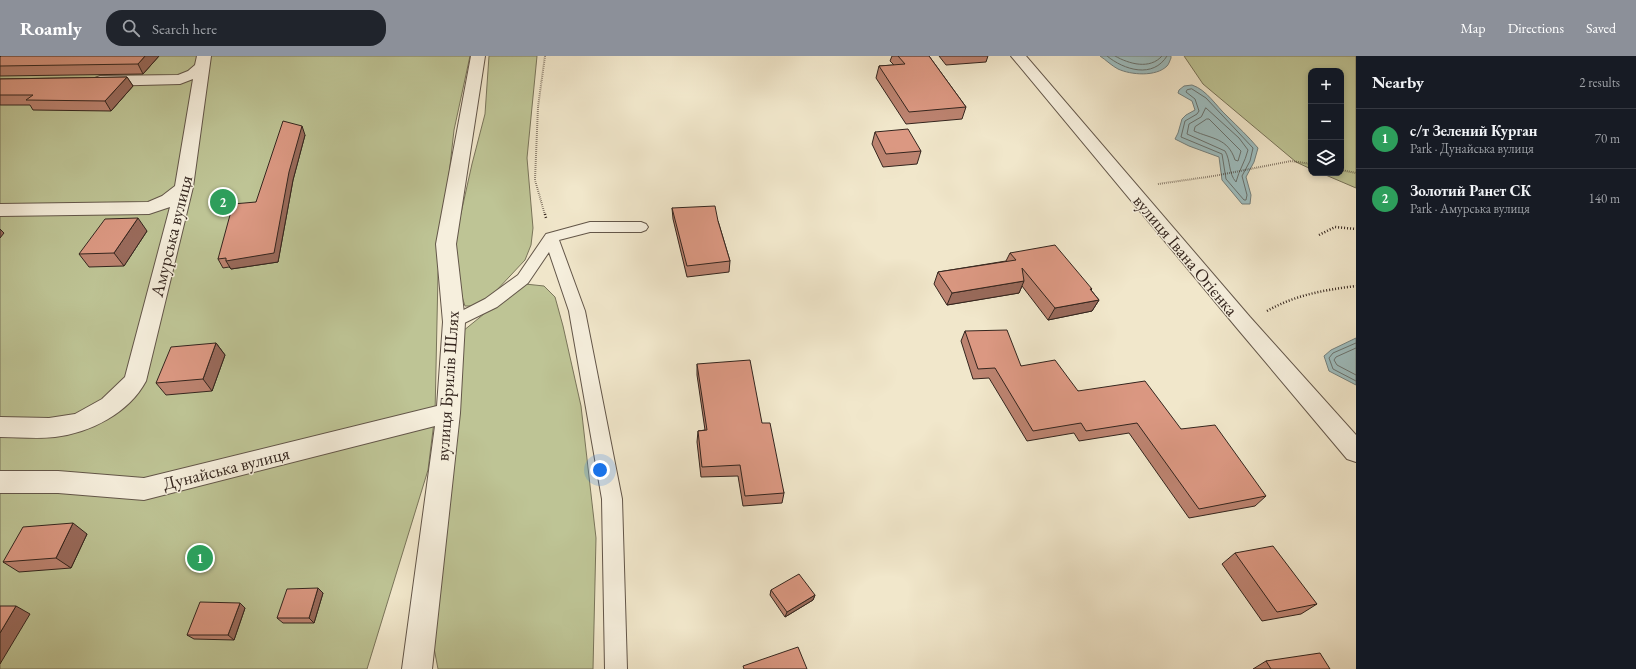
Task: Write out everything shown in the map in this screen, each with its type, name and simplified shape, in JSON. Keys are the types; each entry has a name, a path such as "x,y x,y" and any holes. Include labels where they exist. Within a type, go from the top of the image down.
{"street":[{"name":"вулиця Брилів Шлях","path":"416,669 448,413 454,322 446,244 478,56"},
{"name":"вулиця Івана Огієнка","path":"1018,56 1243,322 1356,452"},
{"path":"87,81 180,79 193,74 204,61"},
{"name":"Амурська вулиця","path":"0,427 56,427 75,423 93,416 111,406 125,394 135,381 184,188 204,61"},
{"path":"0,210 150,208 171,200 180,194 184,188"},
{"name":"Дунайська вулиця","path":"0,482 58,482 144,489 448,413"}],"lane":[{"path":"454,322 491,303 523,279 551,237 590,227 641,226"},
{"path":"551,237 577,311 612,499 616,669"}],"path":[{"path":"545,56 538,107 535,180 551,237"},
{"path":"1128,186 1214,176 1291,161 1308,164"},
{"path":"1344,171 1356,174"},
{"path":"1319,235 1335,227 1356,229"},
{"path":"1243,322 1261,315 1279,304 1316,290 1356,286"}],"green space":[{"path":"0,56 470,56 454,130 438,274 435,414 428,470 367,669 0,669"},
{"path":"489,56 537,56 527,158 533,228 531,245 525,260 495,292 477,306 465,306 460,290 453,249 485,114"},
{"path":"1184,56 1356,56 1356,188 1328,176 1344,176 1344,68 1308,68 1308,168 1296,162 1203,84"},
{"path":"525,284 544,286 555,297 581,406 596,538 593,669 438,669 434,648 463,331 506,296"}],"water":[{"path":"1100,56 1171,56 1171,58 1168,65 1162,70 1157,72 1136,74 1118,69"},
{"path":"1192,85 1207,94 1258,148 1254,162 1246,177 1251,195 1250,204 1242,204 1222,180 1219,157 1175,139 1182,119 1195,110 1192,101 1178,93 1184,86"},
{"path":"1356,338 1356,385 1329,371 1324,356 1331,350"}],"building":[{"path":"1,56 145,56 138,64 0,66"},
{"path":"898,56 929,56 966,107 909,112 879,66 905,64"},
{"path":"127,77 105,101 26,100 33,95 0,95 0,79"},
{"path":"283,121 302,126 289,172 274,253 226,261 226,258 218,259 233,204 256,202"},
{"path":"908,129 921,151 886,154 875,132"},
{"path":"715,206 730,261 687,266 672,208"},
{"path":"138,218 114,253 79,254 105,219"},
{"path":"1055,245 1092,289 1090,289 1099,300 1055,308 1022,268 1024,281 952,293 938,272 1016,260 1010,253"},
{"path":"1007,330 1021,366 1055,360 1078,391 1145,381 1181,429 1215,425 1266,496 1199,509 1137,423 1086,431 1081,423 1033,431 995,368 978,369 965,331"},
{"path":"216,343 203,379 156,383 171,347"},
{"path":"750,360 762,423 770,423 784,493 745,496 740,465 702,467 698,431 707,430 697,364"},
{"path":"73,523 56,558 3,562 23,527"},
{"path":"1273,546 1317,604 1277,612 1235,553"},
{"path":"799,574 815,595 787,612 771,590"},
{"path":"318,588 309,618 277,618 287,589"},
{"path":"200,602 240,603 228,635 187,635"},
{"path":"0,606 16,606 0,633"},
{"path":"798,647 807,669 744,669 743,666"},
{"path":"1320,653 1330,669 1271,669 1266,661"}],"place":[{"name":"Золотий Ранет СК","path":"223,202"},
{"name":"с/т Зелений Курган","path":"200,558"}]}
